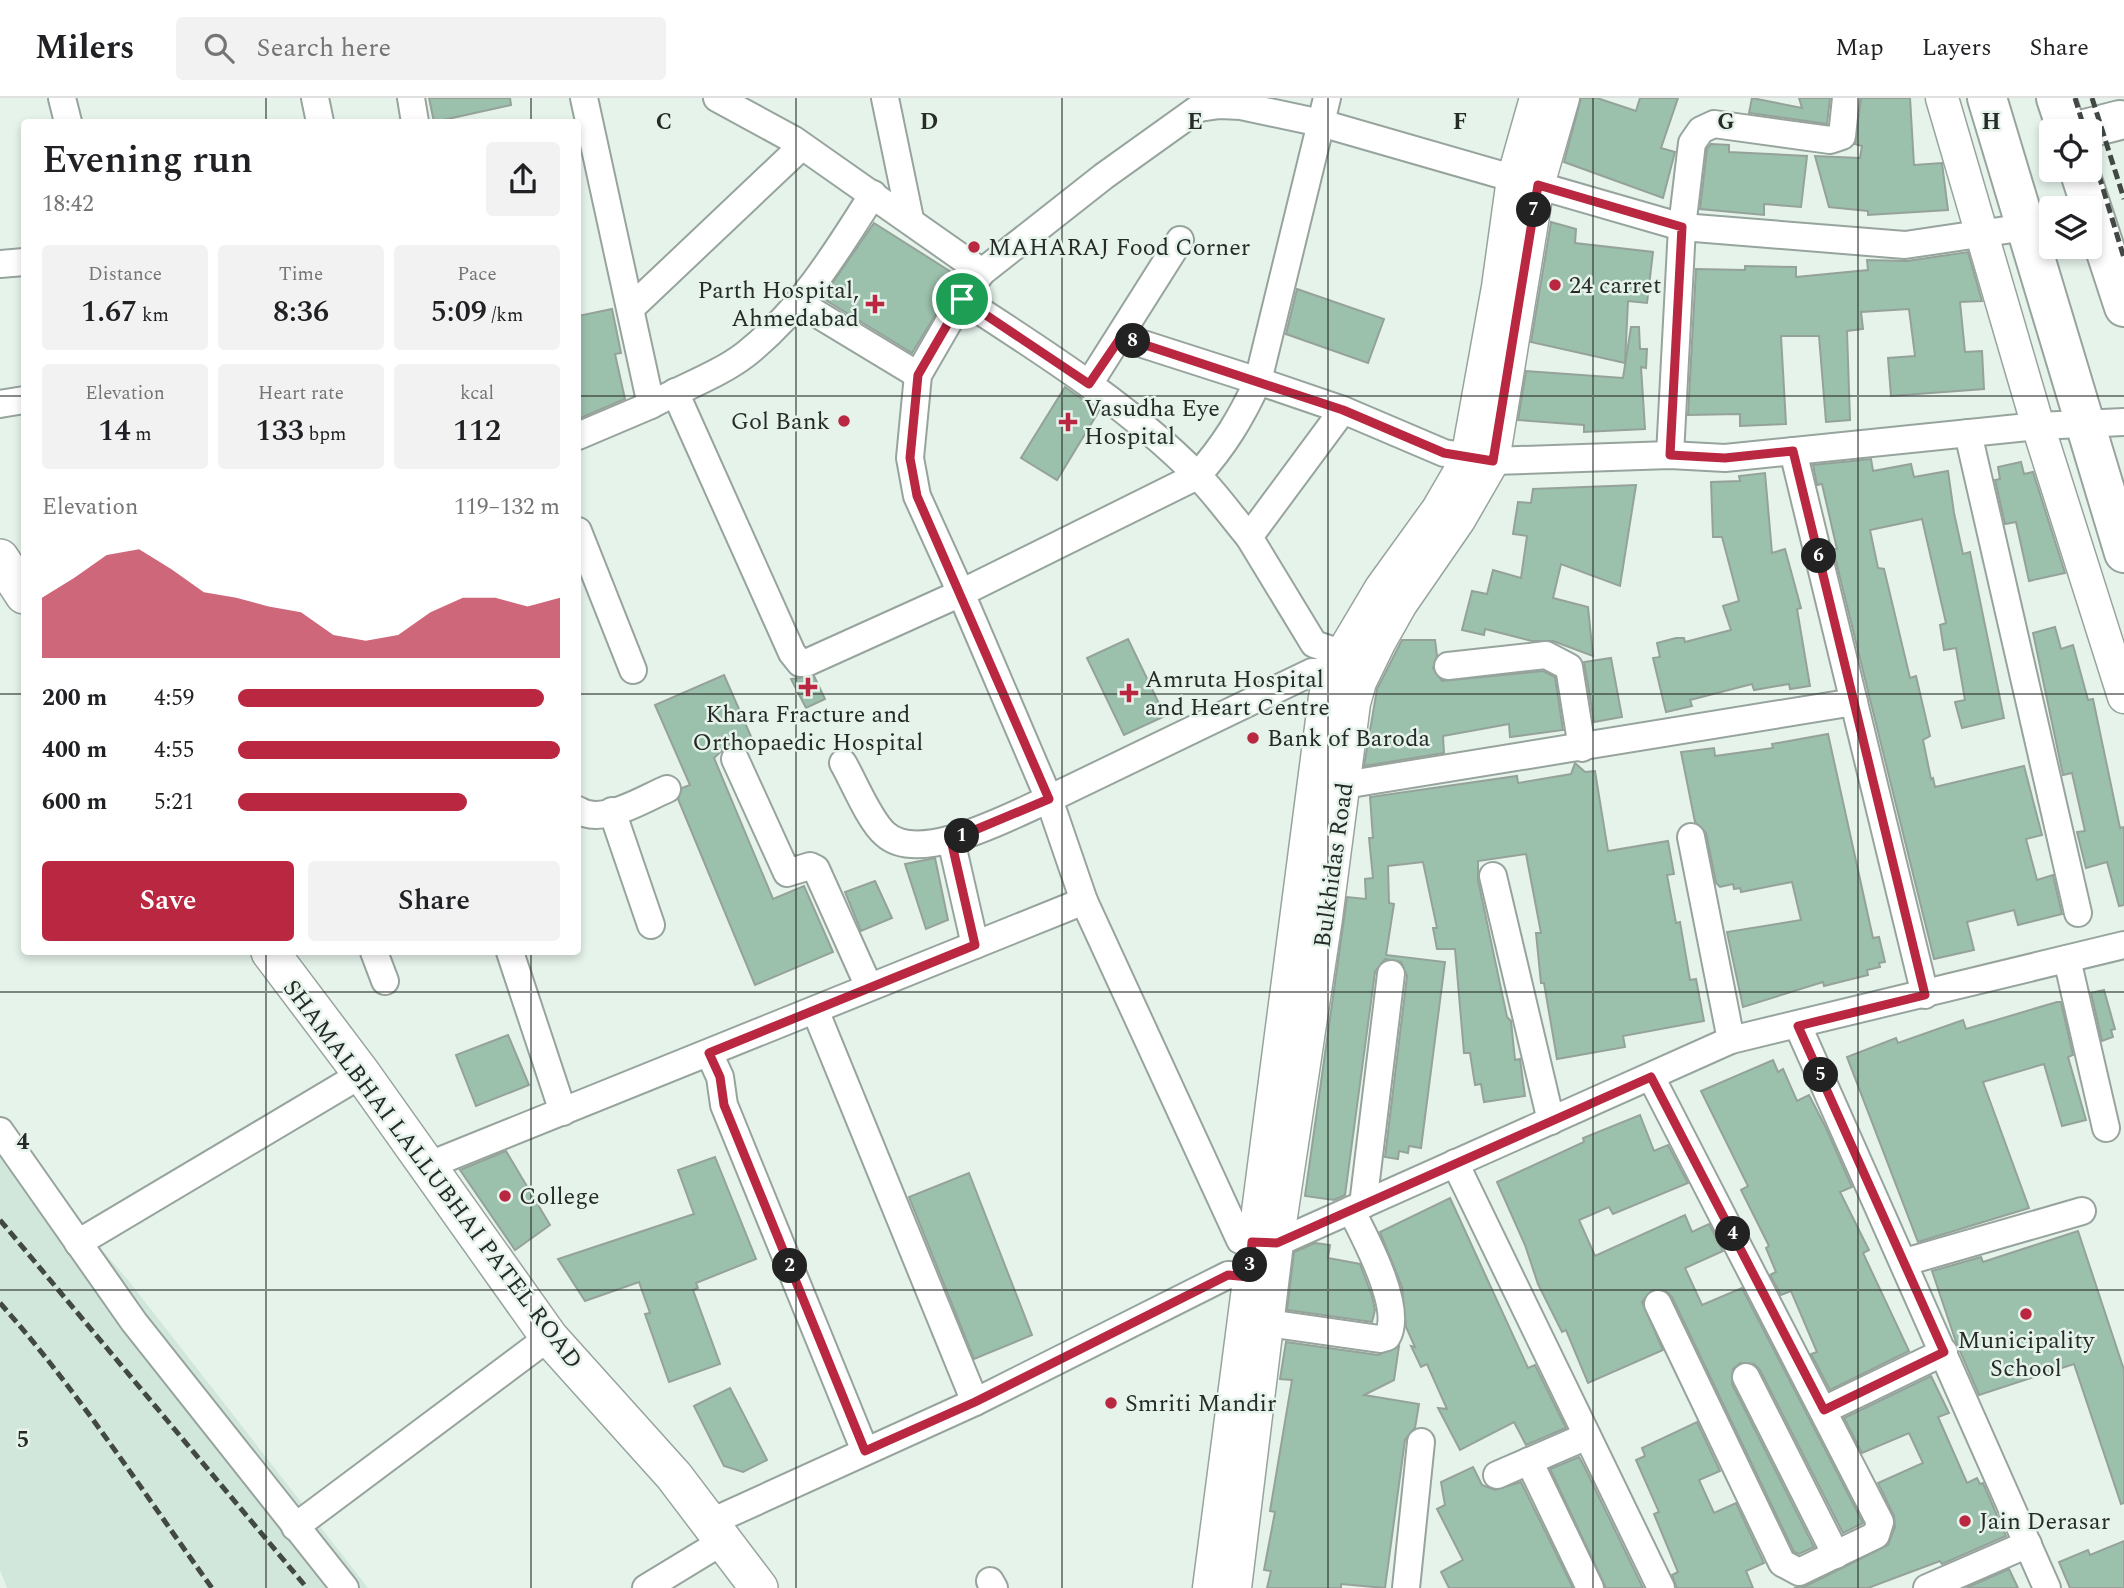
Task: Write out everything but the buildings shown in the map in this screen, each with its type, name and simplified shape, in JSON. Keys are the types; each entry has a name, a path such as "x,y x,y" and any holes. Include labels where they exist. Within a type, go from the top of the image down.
{"main road":[{"path":"1987,98 2026,227 2106,424 2124,553"},
{"path":"2056,98 2063,119"},
{"path":"2102,124 2119,120"},
{"path":"2083,182 2124,307"},
{"path":"0,558 21,590"},
{"name":"SHAMALBHAI LALLUBHAI PATEL ROAD","path":"272,955 362,1074 549,1337 674,1476 759,1588"}],"street":[{"path":"62,98 67,119"},
{"path":"315,98 319,119"},
{"path":"411,98 414,119"},
{"path":"584,98 632,307 651,405"},
{"path":"716,98 802,146 910,219 982,272"},
{"path":"885,98 910,219"},
{"name":"Bulkhidas Road","path":"1235,1588 1227,1545 1267,1323 1261,1278 1325,697 1401,604 1459,520 1480,460 1526,182 1536,98"},
{"name":"Bulkhidas Road","path":"1526,182 1563,98"},
{"path":"1670,455 1682,227 1692,143 1701,130 1714,124 1830,140 1842,136 1845,128 1846,98"},
{"path":"1942,98 2038,426 2124,696"},
{"path":"2026,227 1905,245 1682,227 1526,182 1324,111 1241,106 1199,108 1104,176 982,272 962,299 918,375 910,458 917,496 1049,799 1084,901 1240,1240 1265,1242 1357,1207 1731,1040 1798,1026 2124,945"},
{"path":"675,392 745,553 792,653 800,663 961,593 1198,475 1224,446 1240,422 1258,381 1324,111"},
{"path":"632,307 802,146"},
{"path":"581,435 651,405 744,355 799,303 820,278 873,194"},
{"path":"1089,384 1180,240"},
{"path":"0,264 21,262"},
{"path":"962,299 1089,384 1198,475 1249,537 1314,644 1351,668"},
{"path":"799,303 918,375"},
{"path":"1121,337 1343,410 1421,445 1480,460 1670,455 1725,458 2038,426 2106,424"},
{"path":"0,404 21,400"},
{"path":"1249,537 1343,410"},
{"path":"1968,433 2078,913"},
{"path":"1793,451 1925,995"},
{"path":"581,539 633,670"},
{"path":"1448,666 1546,655 1559,659 1569,667 1582,748"},
{"path":"843,763 885,835 912,844 951,840 1049,799 1312,672 1351,668"},
{"name":"Bulkhidas Road","path":"1265,1242 1344,785 1351,668"},
{"path":"1344,785 1854,702"},
{"path":"734,759 787,873 810,866 816,869 869,986"},
{"path":"581,812 586,816 612,811 667,789"},
{"path":"612,811 651,925"},
{"path":"1691,837 1731,1040"},
{"path":"951,840 975,945"},
{"path":"1493,876 1551,1121"},
{"path":"427,1166 1084,901"},
{"path":"375,955 385,981"},
{"path":"511,955 563,1112"},
{"path":"2067,959 2106,1128"},
{"path":"1267,1323 1380,1339 1387,1337 1392,1325 1390,1308 1357,1207 1391,974"},
{"path":"815,1010 975,1402"},
{"path":"1798,1026 1905,1262 2047,1588"},
{"path":"709,1053 720,1077 724,1105 865,1451"},
{"path":"78,1242 362,1074"},
{"path":"1651,1077 1880,1522 1876,1535 1799,1572 1782,1563 1658,1304"},
{"path":"0,1131 134,1322 345,1588"},
{"path":"1455,1163 1661,1588"},
{"path":"1905,1262 2082,1210"},
{"path":"646,1588 718,1531 865,1451 975,1402 1228,1275 1261,1278 1227,1545 1209,1588"},
{"path":"295,1527 549,1337"},
{"path":"1824,1410 1944,1352"},
{"path":"1746,1377 1836,1555"},
{"path":"1497,1475 1587,1436"},
{"path":"1411,1583 1421,1442"},
{"path":"1529,1461 1590,1588"},
{"path":"1927,1588 2028,1544"}],"shaded area":[{"path":"0,1132 128,1280 368,1588 7,1588 0,1570"}],"railway":[{"path":"2075,98 2081,119"},
{"path":"2092,98 2124,199"},
{"path":"2101,182 2124,258"},
{"path":"0,1220 307,1588"},
{"path":"0,1303 57,1371 212,1588"}],"place":[{"name":"MAHARAJ Food Corner","path":"974,247"},
{"name":"24 carret","path":"1555,285"},
{"name":"Parth Hospital, Ahmedabad","path":"875,304"},
{"name":"Gol Bank","path":"844,421"},
{"name":"Vasudha Eye Hospital","path":"1068,422"},
{"name":"Khara Fracture and Orthopaedic Hospital","path":"808,687"},
{"name":"Amruta Hospital and Heart Centre","path":"1129,693"},
{"name":"Bank of Baroda","path":"1253,738"},
{"name":"College","path":"505,1196"},
{"name":"Municipality School","path":"2026,1314"},
{"name":"Smriti Mandir","path":"1111,1403"},
{"name":"Jain Derasar","path":"1965,1521"}],"route":[{"path":"1538,185 1682,227 1670,455 1725,458 1793,451 1925,995 1798,1026 1944,1352 1824,1410 1651,1077 1277,1243 1252,1242 1249,1277 1228,1275 975,1402 865,1451 724,1105 720,1077 709,1053 975,945 951,840 1049,799 917,496 910,458 918,375 962,299 1089,384 1121,337 1343,410 1444,453 1466,459 1493,461 1538,185"}]}
